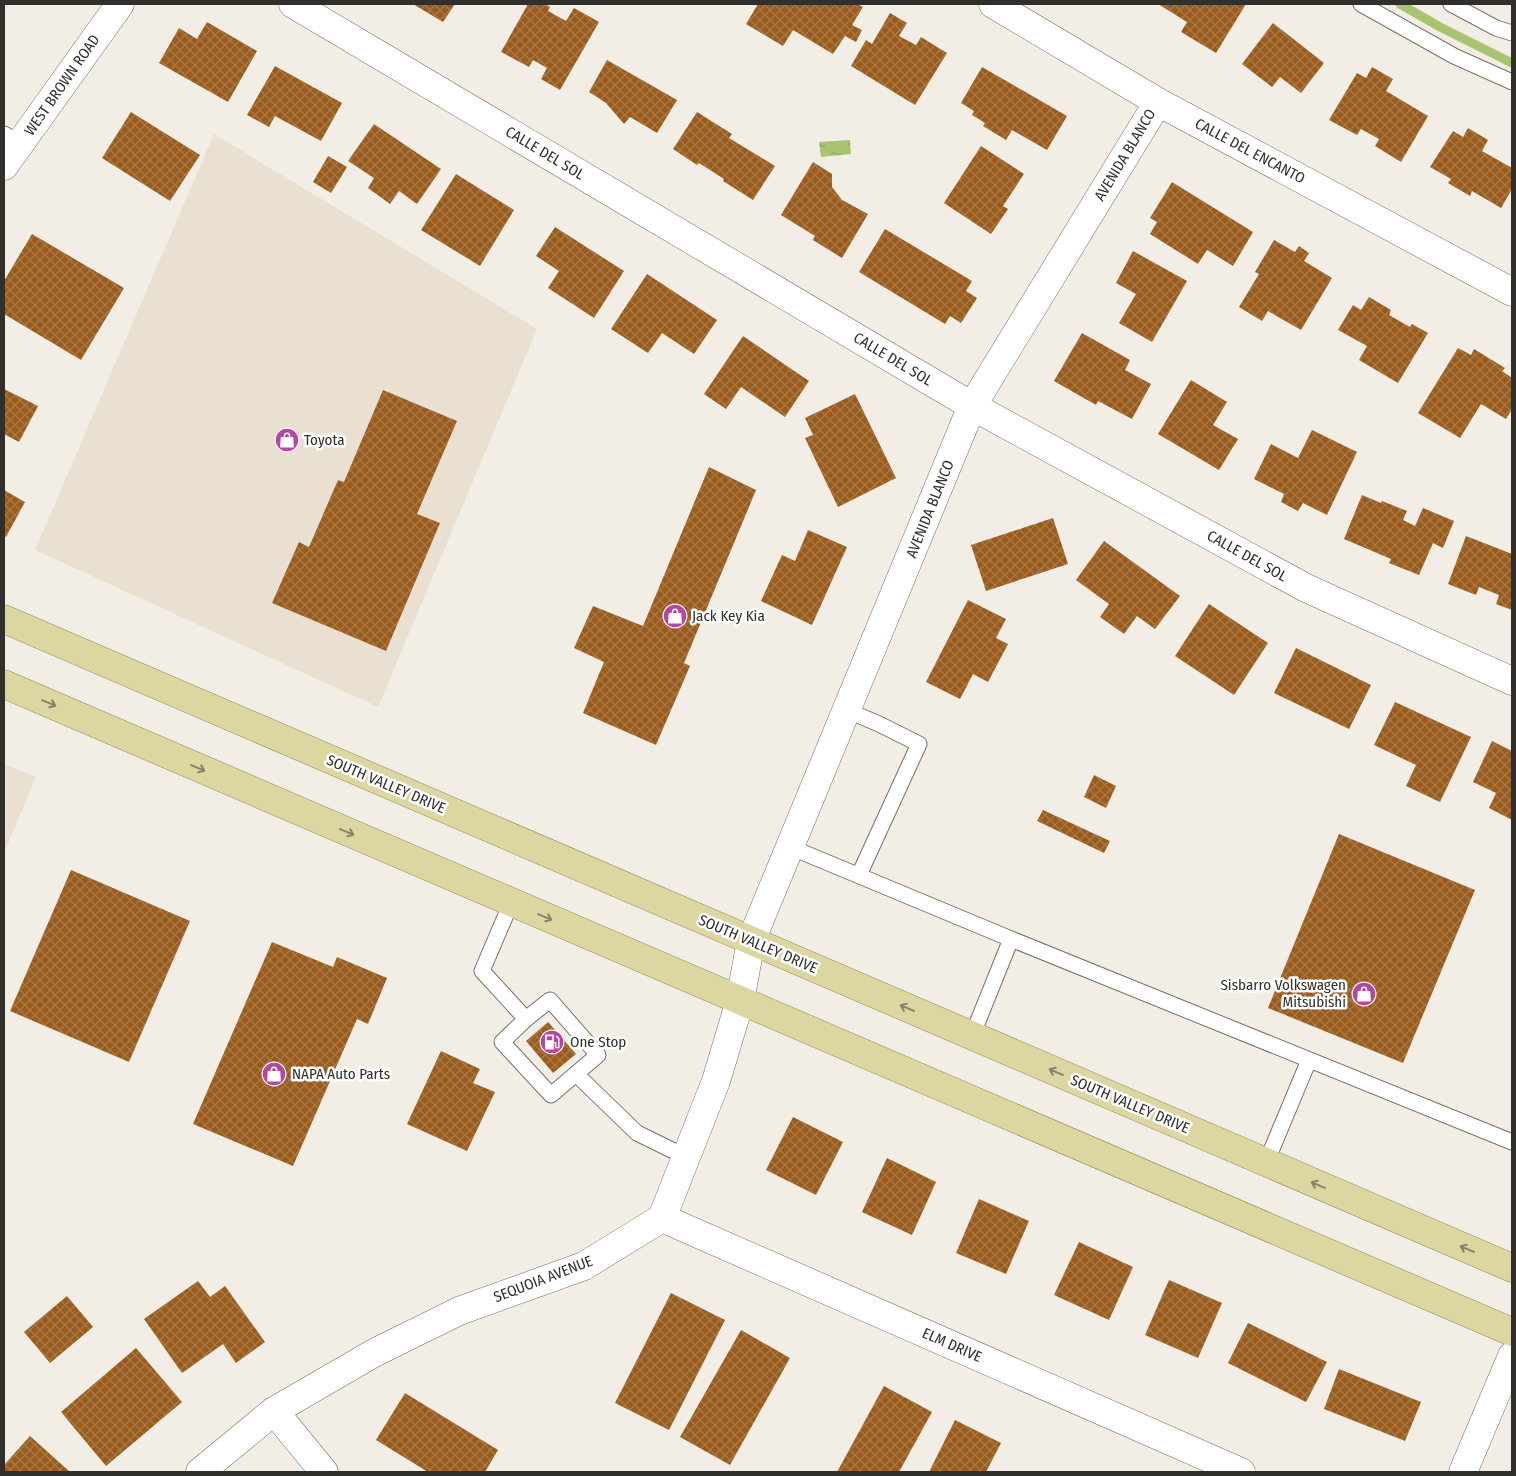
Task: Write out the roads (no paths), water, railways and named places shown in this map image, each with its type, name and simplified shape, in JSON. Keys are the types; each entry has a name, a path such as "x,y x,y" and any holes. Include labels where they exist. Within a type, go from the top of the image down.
{"main road":[{"name":"SOUTH VALLEY DRIVE","path":"4,619 1512,1268"},
{"path":"4,684 1512,1332"}],"street":[{"name":"WEST BROWN ROAD","path":"4,166 12,138 120,4"},
{"name":"CALLE DEL SOL","path":"293,4 972,406 1306,588 1512,680"},
{"name":"CALLE DEL ENCANTO","path":"992,4 1158,102 1512,292"},
{"name":"AVENIDA BLANCO","path":"751,941 972,406 1158,102"},
{"path":"662,1218 716,1081 740,1001 751,941"},
{"name":"SEQUOIA AVENUE","path":"200,1472 274,1411 374,1353 459,1311 584,1266 662,1218"},
{"name":"ELM DRIVE","path":"662,1218 1241,1472"},
{"path":"1463,1472 1512,1356"},
{"path":"274,1411 324,1472"}],"lane":[{"path":"1361,4 1454,56 1512,82"},
{"path":"1451,4 1496,28 1512,33"},
{"path":"846,710 919,744 859,875"},
{"path":"790,847 1010,939 1512,1142"},
{"path":"512,903 482,971 526,1019"},
{"path":"972,1036 1010,939"},
{"path":"550,1000 598,1055 551,1095 502,1042 526,1019 550,1000"},
{"path":"1266,1162 1309,1060"},
{"path":"576,1074 636,1133 686,1157"}],"water":[{"path":"850,140 851,154 821,157 819,142"}],"waterway":[{"path":"1400,4 1440,27 1512,63"}],"place":[{"name":"Toyota","path":"287,440"},
{"name":"Jack Key Kia","path":"675,616"},
{"name":"Sisbarro Volkswagen Mitsubishi","path":"1364,994"},
{"name":"One Stop","path":"552,1042"},
{"name":"NAPA Auto Parts","path":"274,1074"}]}
